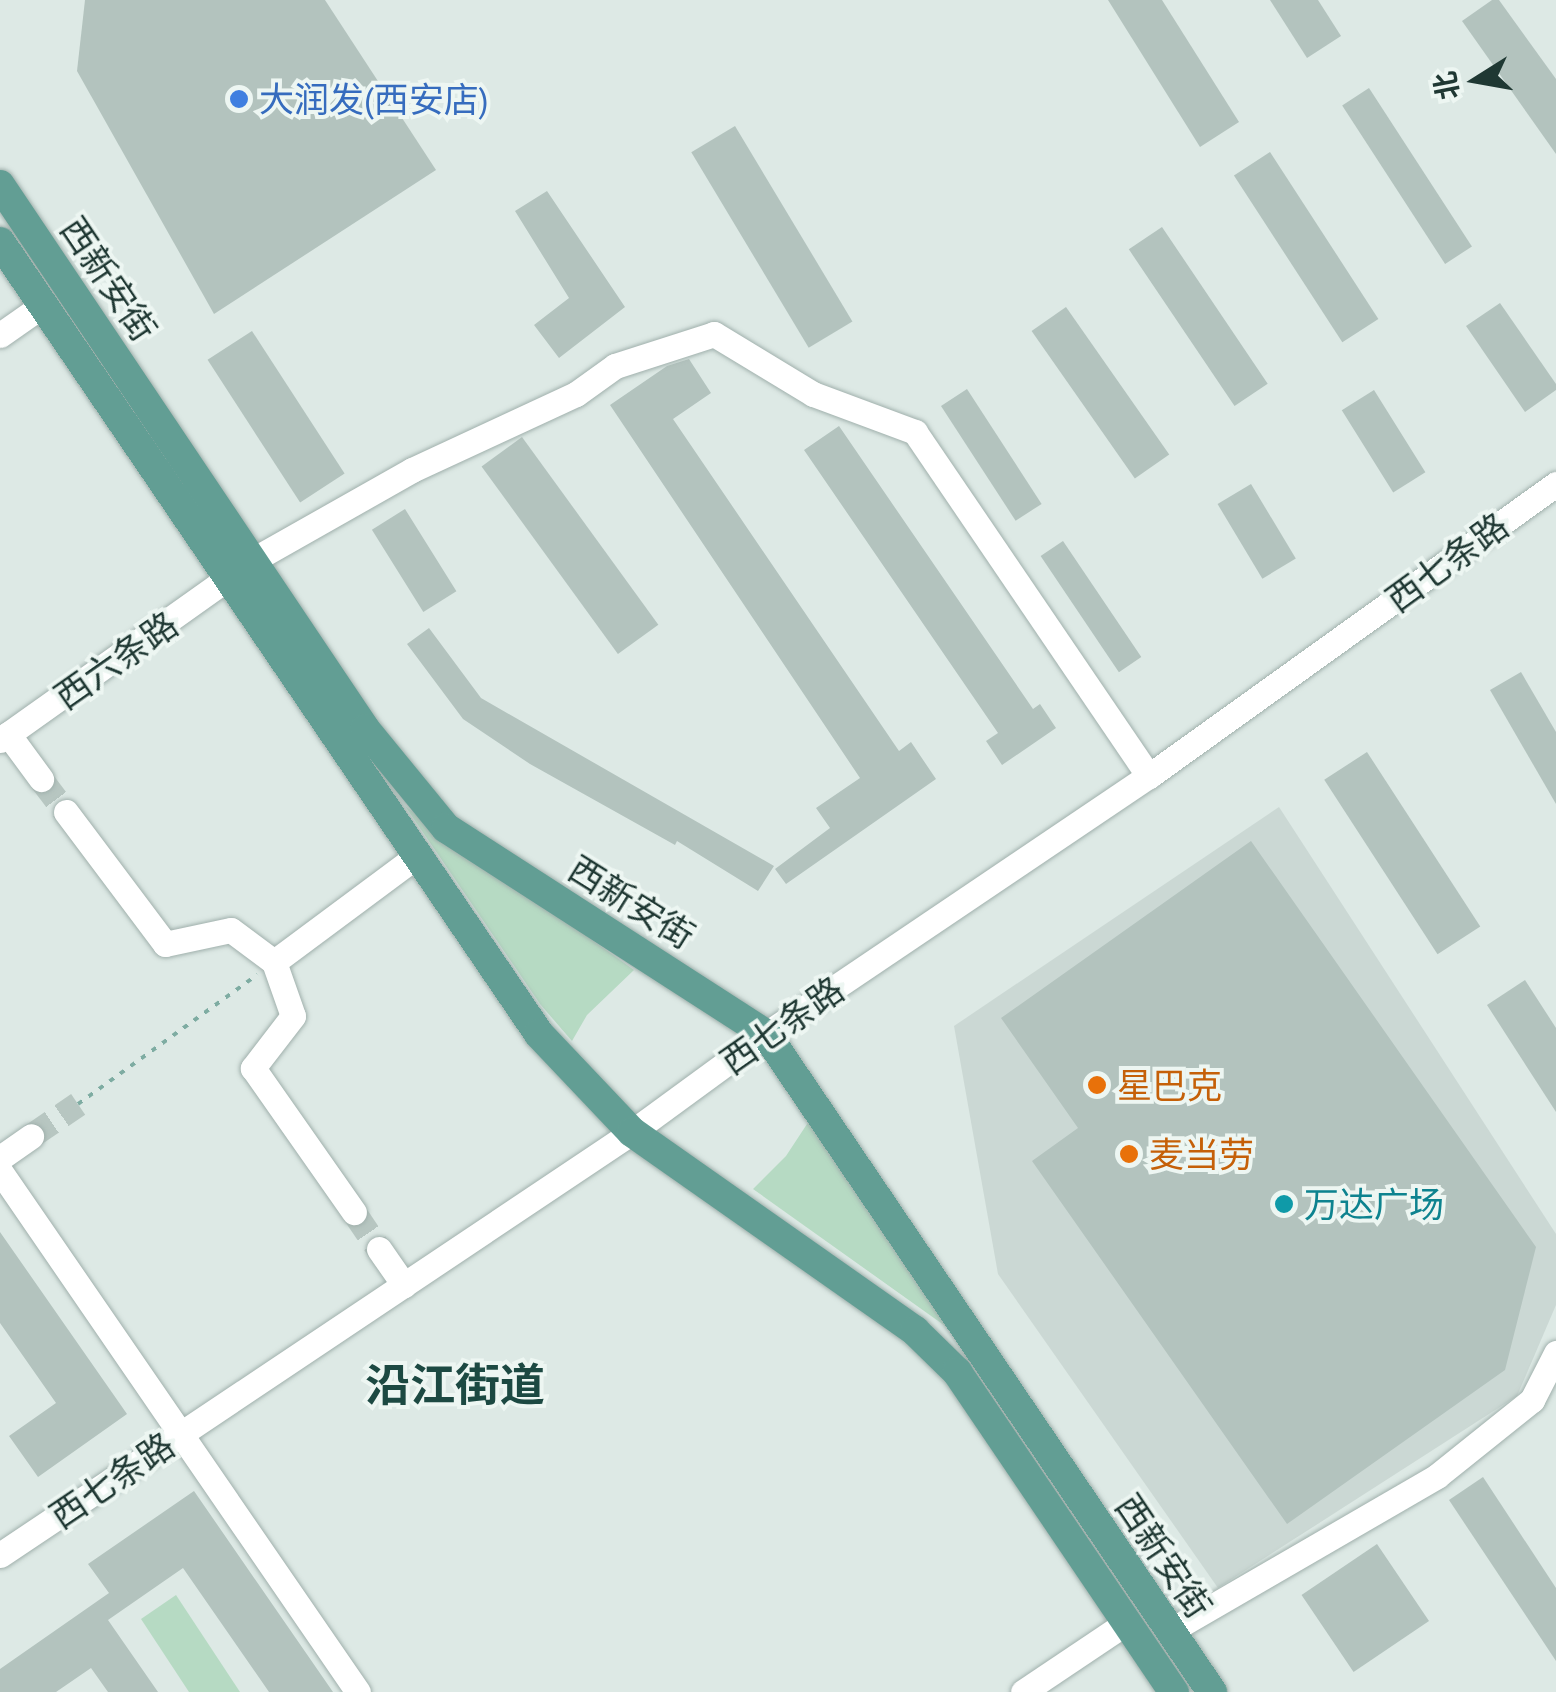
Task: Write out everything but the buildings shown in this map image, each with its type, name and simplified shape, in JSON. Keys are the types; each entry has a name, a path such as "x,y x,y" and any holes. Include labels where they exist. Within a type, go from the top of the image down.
{"main road":[{"name":"西新安街","path":"0,185 418,855 539,1034 632,1132 915,1331 957,1372 1174,1692"},
{"name":"西新安街","path":"0,242 43,306 242,570 446,828 766,1034 1212,1692"}],"street":[{"path":"0,335 43,306"},
{"name":"西六条路","path":"4,737 242,570 412,470 576,394 616,366 714,334 813,394 915,432 1149,776"},
{"name":"西七条路","path":"0,1554 632,1132 766,1034 1149,776 1556,484"},
{"path":"4,737 41,778"},
{"path":"66,812 165,944 231,930 274,962 293,1016 253,1068 354,1212"},
{"path":"274,962 418,855"},
{"path":"0,1158 31,1136"},
{"path":"0,1171 178,1436 358,1692"},
{"path":"379,1248 404,1285"},
{"path":"1170,1631 1437,1476 1532,1400 1556,1352"},
{"path":"1023,1692 1127,1622"}],"path":[{"path":"78,1104 274,962"}],"shaded area":[{"name":"万达广场","path":"1279,807 1556,1234 1556,1305 1517,1396 1218,1588 998,1274 954,1026"}],"green space":[{"path":"405,806 634,970 587,1015 572,1041 540,1004"},
{"path":"809,1121 955,1333 753,1189 786,1156"},
{"path":"176,1595 240,1692 189,1692 141,1619"}],"tunnel":[{"path":"41,779 66,812"},
{"path":"31,1136 78,1104"},
{"path":"354,1212 379,1249"}],"place":[{"name":"大润发(西安店)","path":"239,99"},
{"name":"星巴克","path":"1097,1085"},
{"name":"麦当劳","path":"1129,1154"},
{"name":"万达广场","path":"1284,1204"}],"district":[{"name":"沿江街道","path":"455,1385"}]}
